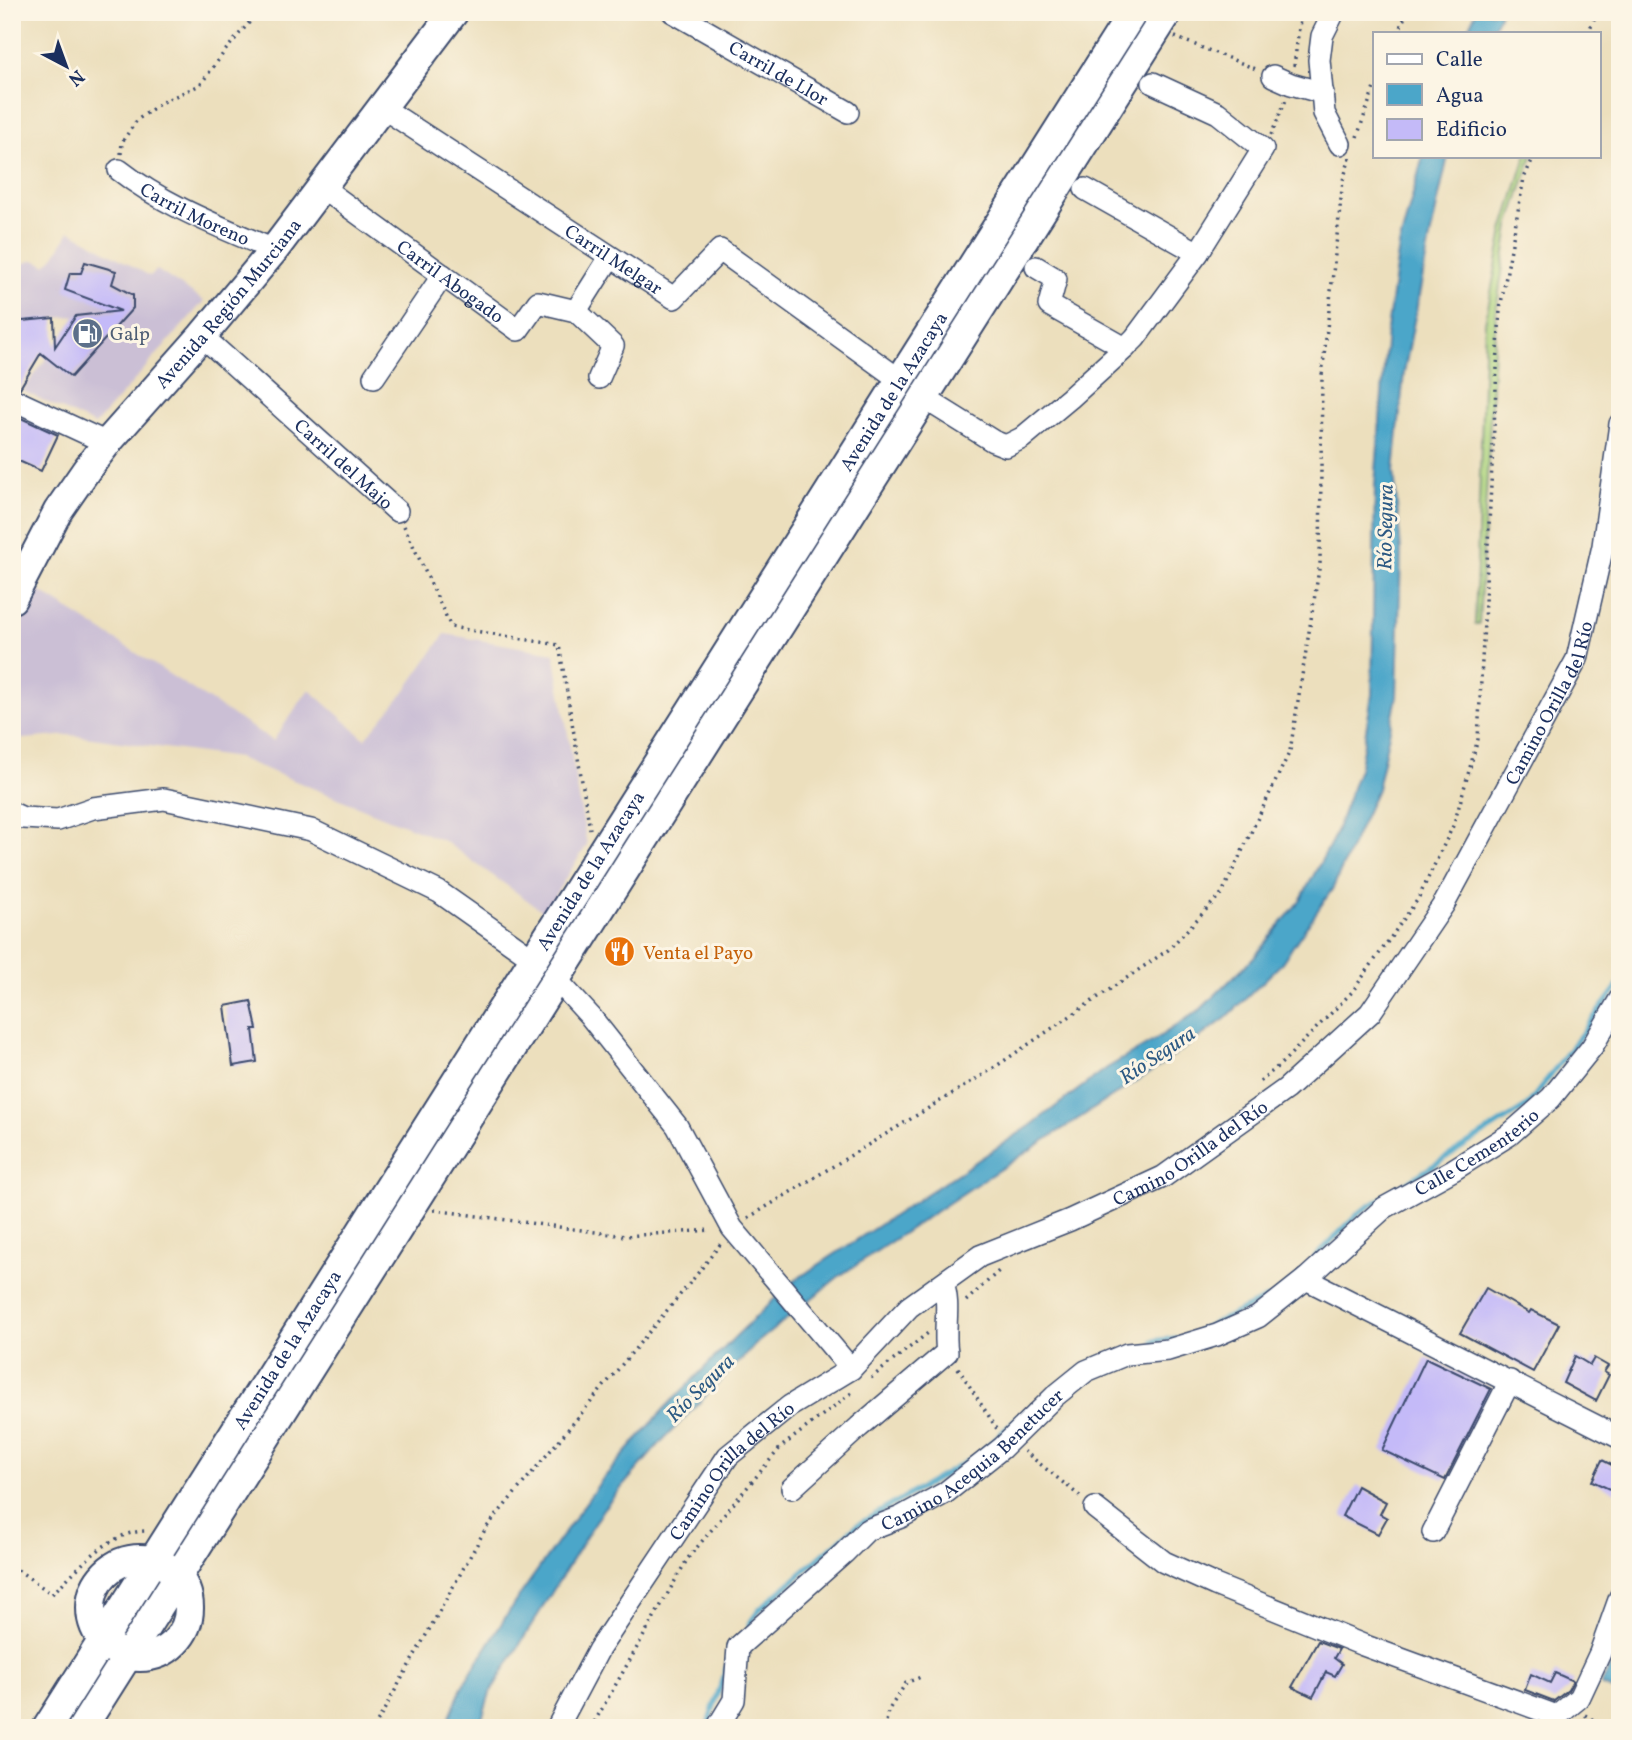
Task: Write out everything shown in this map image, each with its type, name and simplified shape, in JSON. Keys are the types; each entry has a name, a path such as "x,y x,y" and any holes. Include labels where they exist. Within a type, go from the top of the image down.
{"main road":[{"name":"Avenida Región Murciana","path":"12,599 58,511 107,443 274,250 454,12"},
{"name":"Avenida de la Azacaya","path":"47,1728 1133,12"},
{"name":"Avenida de la Azacaya","path":"82,1728 1163,21"},
{"path":"160,1550 178,1576"},
{"path":"102,1640 128,1656"}],"street":[{"name":"Carril de Llor","path":"673,12 848,112"},
{"path":"1334,12 1322,36 1319,60 1324,113 1340,144"},
{"path":"1273,76 1323,93"},
{"path":"924,398 993,441 1006,446 1022,438 1135,338 1198,253 1263,149 1217,113 1153,83"},
{"name":"Carril Melgar","path":"383,108 674,298 720,250 901,380"},
{"name":"Carril Moreno","path":"119,170 134,182 196,216 274,250"},
{"name":"Carril Abogado","path":"323,188 518,330 538,302 576,312"},
{"path":"1086,189 1198,253"},
{"path":"599,378 613,346 576,312 610,257"},
{"path":"1036,267 1056,279 1049,305 1125,348"},
{"path":"374,377 443,275"},
{"name":"Carril del Majo","path":"202,336 397,511"},
{"path":"12,399 107,443"},
{"name":"Camino Orilla del Río","path":"557,1728 599,1648 728,1456 790,1406 851,1369 909,1307 980,1256 1070,1220 1163,1177 1286,1089 1370,1013 1444,904 1577,659 1604,546 1620,424"},
{"path":"12,813 23,818 58,820 93,808 164,799 311,830 439,892 534,958"},
{"path":"556,979 590,1016 677,1126 732,1228 851,1369"},
{"name":"Calle Cementerio","path":"1306,1279 1384,1208 1509,1135 1551,1098 1592,1047 1620,999"},
{"path":"1306,1279 1620,1438"},
{"name":"Camino Acequia Benetucer","path":"718,1728 734,1700 738,1647 867,1530 901,1517 946,1493 1003,1437 1086,1371 1128,1354 1168,1350 1217,1335 1258,1317 1306,1279"},
{"path":"792,1488 947,1352 944,1332 947,1296 943,1284"},
{"path":"1433,1532 1510,1381"},
{"path":"1095,1508 1164,1562 1215,1585 1363,1645 1557,1716 1579,1698 1600,1653 1620,1597"}],"path":[{"path":"119,170 122,142 137,120 162,102 200,85 258,12"},
{"path":"1398,32 1407,12"},
{"path":"1588,32 1597,12"},
{"path":"1163,21 1273,76"},
{"path":"374,1728 486,1528 695,1278 732,1228 986,1073 1168,950 1222,893 1290,751 1320,563 1322,375 1343,180 1373,91"},
{"path":"1256,1086 1352,992 1418,899 1454,824 1478,738 1500,309 1524,178 1533,158"},
{"name":"Carril del Majo","path":"397,511 451,627 559,645 596,861"},
{"path":"411,1207 625,1236 732,1228"},
{"path":"591,1728 688,1558 781,1447 947,1318 1006,1264"},
{"path":"947,1352 1003,1437 1018,1445 1095,1508"},
{"path":"12,1566 52,1594 92,1555 129,1532 146,1531 160,1550"},
{"path":"886,1728 888,1711 906,1683 923,1676"},
{"path":"1571,1707 1607,1728"}],"shaded area":[{"path":"70,231 150,276 157,270 204,301 95,425 23,391 77,316 12,322 12,267 34,260 46,265 55,256"},
{"path":"38,590 273,741 309,689 365,739 403,694 445,634 554,653 587,845 544,912 444,841 238,758 70,735 12,740 12,641"}],"green space":[{"path":"1525,158 1531,158 1509,226 1496,312 1479,624 1475,624 1485,323 1503,231"}],"water":[{"path":"1476,12 1501,12 1491,32 1466,32"},
{"name":"Río Segura","path":"1422,158 1448,158 1404,373 1394,471 1401,551 1397,697 1377,789 1333,888 1280,965 1226,1018 1160,1066 838,1277 758,1342 661,1442 603,1509 490,1693 479,1728 445,1728 463,1685 515,1602 601,1481 665,1408 735,1337 791,1283 1030,1126 1107,1068 1201,1009 1256,955 1301,899 1334,837 1360,766 1372,695 1375,485 1387,330 1399,246"},
{"path":"1620,1660 1620,1679 1614,1691 1601,1685 1612,1662"}],"building":[{"name":"Galp","path":"85,262 116,271 112,284 133,295 133,308 71,377 41,353 20,388 12,386 12,322 54,318 55,347 76,316 121,311 65,290 70,273 81,273"},
{"path":"12,414 58,435 41,471 12,458"},
{"path":"251,1001 257,1029 253,1029 257,1062 233,1066 225,1006"},
{"path":"1486,1288 1529,1313 1531,1310 1559,1324 1533,1372 1460,1333"},
{"path":"1575,1356 1590,1365 1594,1358 1608,1366 1604,1372 1609,1375 1596,1401 1563,1383"},
{"path":"1426,1358 1491,1389 1445,1480 1382,1450"},
{"path":"1602,1460 1620,1469 1620,1494 1592,1481"},
{"path":"1357,1486 1386,1502 1380,1514 1387,1518 1378,1534 1342,1516"},
{"path":"1318,1641 1339,1649 1334,1658 1342,1664 1335,1676 1326,1672 1313,1697 1292,1687"},
{"path":"1555,1673 1573,1681 1568,1690 1554,1701 1525,1690 1531,1674 1550,1683"}],"waterway":[{"path":"1314,1258 1360,1212 1527,1106 1620,983"},
{"path":"1200,1330 1267,1298"},
{"path":"1153,1341 1175,1338"},
{"path":"983,1450 1017,1418"},
{"path":"749,1624 760,1609 857,1525 973,1458"},
{"path":"707,1727 727,1666"}],"place":[{"name":"Galp","path":"87,333"},
{"name":"Venta el Payo","path":"620,952"}]}
